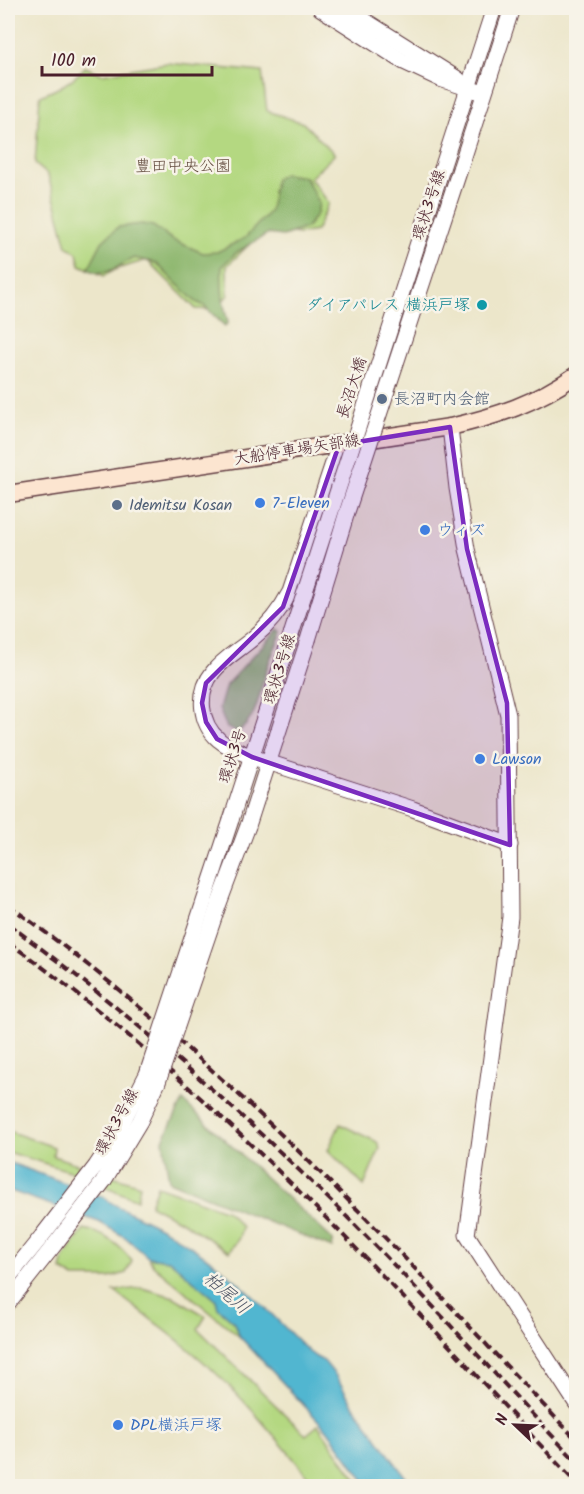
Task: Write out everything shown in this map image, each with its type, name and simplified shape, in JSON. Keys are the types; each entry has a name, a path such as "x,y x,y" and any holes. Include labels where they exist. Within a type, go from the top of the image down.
{"main road":[{"name":"大船停車場矢部線","path":"8,494 450,427 486,419 526,405 576,375"}],"street":[{"path":"320,8 404,62 440,79 468,86"},
{"path":"345,8 468,86 483,93"},
{"name":"環状3号線","path":"447,153 494,8"},
{"name":"環状3号線","path":"8,1278 13,1261 48,1240 104,1182 123,1152 153,1092 181,1019 218,906 270,762 347,512 512,8"},
{"name":"長沼大橋","path":"291,635 447,153"},
{"path":"450,427 467,549 507,703 510,845 510,917 467,1235 576,1403"},
{"path":"339,445 301,565 283,607 263,630 222,662 212,673 203,692 203,711 211,731 227,746 252,757 413,809 510,845"},
{"name":"環状3号","path":"231,820 291,635"},
{"name":"環状3号線","path":"8,1303 33,1271 48,1240 114,1139 147,1074 231,820"},
{"path":"13,1261 33,1271"}],"highlighted area":[{"path":"450,427 467,549 507,703 510,845 252,757 217,739 206,722 202,703 206,683 283,607 339,445"}],"green space":[{"name":"豊田中央公園","path":"167,63 262,72 267,111 303,123 335,154 310,178 329,203 316,231 299,234 265,229 227,266 228,295 215,310 196,309 147,260 117,269 104,276 80,265 77,253 67,246 48,175 35,164 40,96 53,91 75,77 85,67 102,74"},
{"path":"284,174 305,177 319,203 317,214 306,228 283,236 267,234 237,252 222,266 222,294 228,322 225,326 203,305 196,302 156,263 134,258 106,272 95,272 88,269 102,242 118,227 142,224 153,226 173,240 203,253 217,252 245,238 270,211 275,179"},
{"path":"278,629 282,632 250,720 237,732 227,728 219,709 226,685"},
{"path":"183,1101 332,1239 332,1248 169,1181 163,1140"},
{"path":"340,1124 377,1142 380,1148 364,1186 328,1150"},
{"path":"8,1131 54,1147 53,1156 140,1185 137,1200 69,1171 8,1152"},
{"path":"157,1186 227,1211 242,1227 239,1238 229,1252 186,1224 150,1205"},
{"path":"84,1229 105,1237 122,1250 132,1261 126,1273 109,1278 74,1278 61,1269 64,1258"},
{"path":"148,1257 169,1260 216,1300 219,1308 233,1321 240,1337 153,1265"},
{"path":"142,1288 174,1297 206,1316 198,1329 306,1435 318,1425 361,1486 316,1486 267,1426 221,1378 176,1339 114,1291"}],"water":[{"name":"柏尾川","path":"8,1162 103,1197 169,1233 220,1267 308,1351 324,1361 412,1486 368,1486 328,1431 240,1337 233,1321 218,1308 216,1300 169,1260 148,1257 125,1237 99,1222 8,1190"}],"railway":[{"path":"8,905 111,983 257,1112 395,1248 576,1439"},
{"path":"8,924 95,990 261,1134 430,1303 576,1461"},
{"path":"8,942 113,1023 214,1110 357,1249 576,1483"}],"place":[{"name":"ダイアパレス 横浜戸塚","path":"482,305"},
{"name":"長沼町内会館","path":"382,399"},
{"name":"7-Eleven","path":"260,503"},
{"name":"Idemitsu Kosan","path":"117,505"},
{"name":"ウィズ","path":"425,530"},
{"name":"Lawson","path":"480,759"},
{"name":"DPL横浜戸塚","path":"118,1425"}]}
